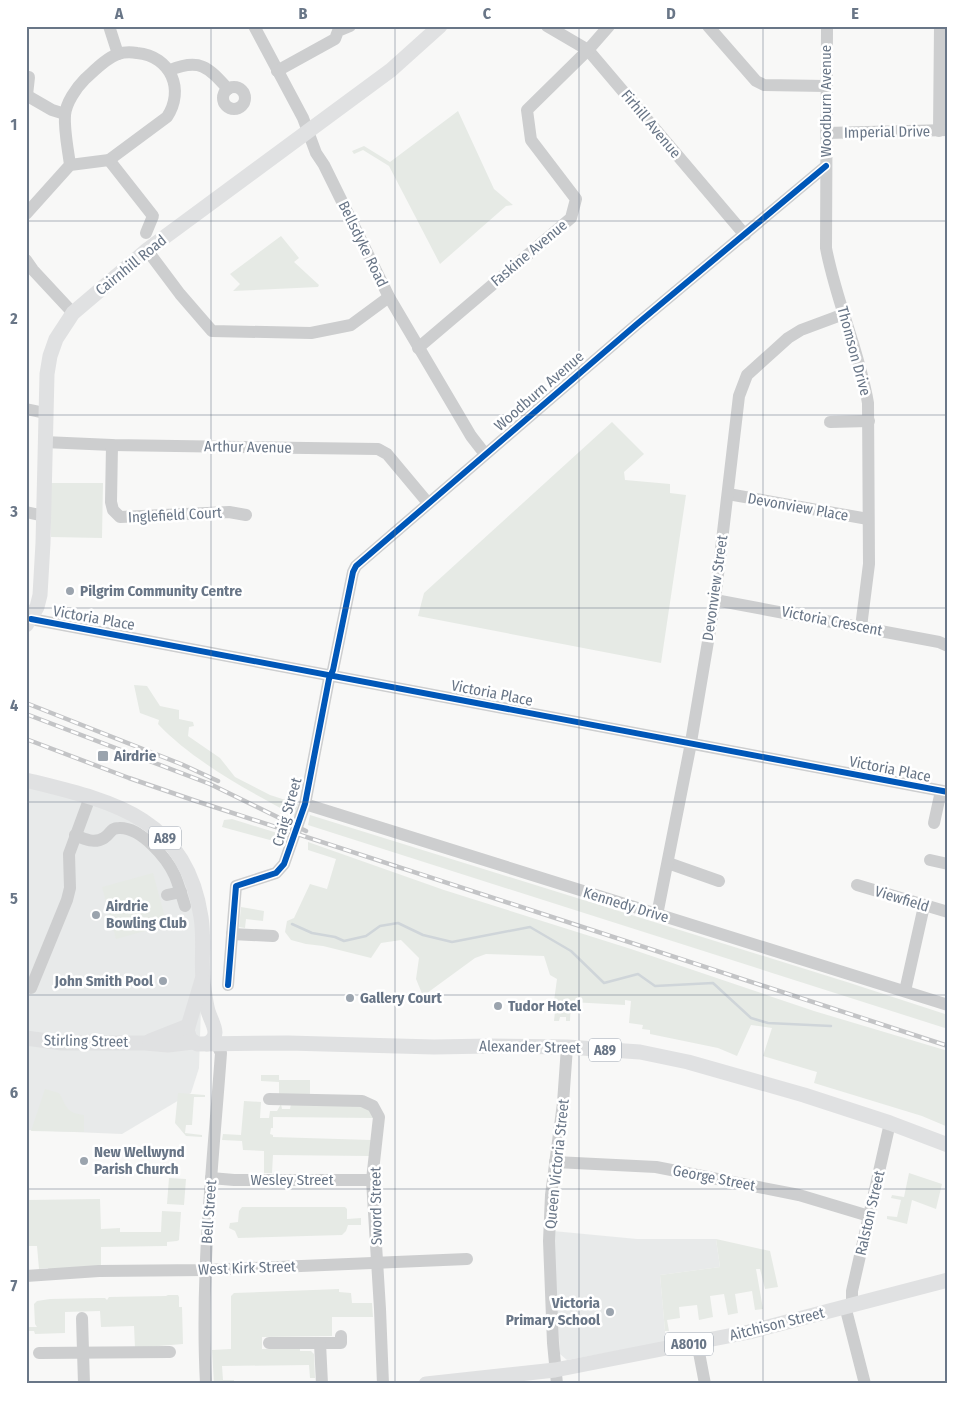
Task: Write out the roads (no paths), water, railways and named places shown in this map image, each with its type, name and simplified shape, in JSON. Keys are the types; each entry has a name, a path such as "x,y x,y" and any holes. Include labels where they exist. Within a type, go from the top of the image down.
{"main road":[{"name":"Cairnhill Road","path":"29,622 37,607 40,595 47,374 50,356 56,339 73,313 147,250 391,70 440,26"},
{"name":"A89","path":"26,780 118,806 141,818 159,832 180,857 190,877 201,915 203,940 202,980 207,1009 213,1022"},
{"name":"A89","path":"189,1024 202,980"},
{"path":"202,1016 213,1022 216,1033 211,1041 205,1043 188,1035 189,1024 202,1016"},
{"name":"Alexander Street","path":"213,1022 225,1033 248,1043"},
{"name":"Stirling Street","path":"145,1043 189,1024"},
{"name":"Stirling Street","path":"26,1038 62,1043 145,1043 168,1045 205,1043"},
{"name":"Alexander Street","path":"205,1043 567,1047 640,1052 688,1062 804,1095 890,1123 948,1145"},
{"name":"Aitchison Street","path":"426,1384 556,1377 697,1342 749,1332 948,1280"}],"street":[{"path":"108,26 118,54"},
{"name":"Bellsdyke Road","path":"254,26 303,118 316,153 324,165 389,297 471,436 485,454"},
{"path":"277,72 335,39 338,31 350,26"},
{"name":"Firhill Avenue","path":"547,26 588,50 745,235"},
{"name":"Faskine Avenue","path":"418,348 571,218 576,199 531,140 527,110 588,50 609,26"},
{"path":"708,26 756,81 764,85 826,86"},
{"name":"Woodburn Avenue","path":"331,675 355,569 358,563 636,324 826,166 827,26"},
{"path":"940,26 944,130"},
{"path":"28,209 70,165 109,160 167,118 173,108 175,91 170,70 163,63 151,55 130,52 118,54 108,59 80,84 73,94 65,114 70,165"},
{"path":"170,70 192,64 205,67 211,70 228,89"},
{"path":"29,77 27,95 52,110 65,114"},
{"name":"Imperial Drive","path":"826,133 944,130"},
{"path":"109,160 153,216 146,233"},
{"name":"Thomson Drive","path":"826,166 826,248 830,270 864,381 868,403 869,564 861,627"},
{"path":"147,250 180,294 212,331 311,332 351,324 389,297"},
{"path":"28,269 73,313"},
{"name":"Devonview Street","path":"657,915 715,600 739,396 747,375 788,338 801,330 844,314"},
{"path":"26,409 45,413"},
{"path":"830,422 869,421"},
{"name":"Arthur Avenue","path":"44,442 112,445 378,449 387,454 428,503"},
{"name":"Inglefield Court","path":"112,445 110,502 113,510 120,517 229,512 246,515"},
{"name":"Devonview Place","path":"728,494 868,519"},
{"path":"26,512 44,516"},
{"name":"Victoria Crescent","path":"715,600 939,642 948,646"},
{"name":"Victoria Place","path":"29,622 331,675 944,792"},
{"name":"Craig Street","path":"228,985 236,886 276,873 284,864 306,804 316,742 331,675"},
{"path":"934,823 944,792"},
{"path":"31,988 67,900 70,888 68,860 75,835 90,797"},
{"name":"Kennedy Drive","path":"306,804 948,1005"},
{"path":"75,835 92,842 104,838 112,830 119,828 128,829 142,836 152,844 168,863 175,876 185,906"},
{"path":"930,860 948,864"},
{"path":"668,863 719,880"},
{"name":"Viewfield","path":"857,885 948,912"},
{"path":"167,895 181,892"},
{"path":"905,991 924,906"},
{"path":"232,934 273,936"},
{"name":"Bell Street","path":"205,1043 218,1047 220,1052 205,1270 204,1332 206,1384"},
{"name":"Queen Victoria Street","path":"556,1377 549,1241 567,1047"},
{"name":"Sword Street","path":"269,1099 362,1101 373,1106 380,1117 372,1180 378,1263 383,1384"},
{"name":"Ralston Street","path":"865,1384 849,1305 890,1123"},
{"name":"George Street","path":"555,1162 656,1167 799,1195 869,1216"},
{"name":"Wesley Street","path":"211,1178 234,1180 372,1180"},
{"name":"West Kirk Street","path":"26,1276 99,1271 205,1270 467,1259"},
{"path":"82,1318 84,1384"},
{"path":"269,1343 341,1343 341,1336"},
{"path":"697,1342 705,1384"},
{"path":"320,1343 322,1384"},
{"path":"39,1353 170,1352"}],"waterway":[{"path":"292,924 312,933 335,937 344,941 366,936 380,926 398,923 423,935 452,942 530,927 571,951 604,983 638,974 655,986 713,983 751,1018 768,1023 831,1026"}],"railway":[{"path":"26,703 181,764 218,781"},
{"path":"26,714 210,784 306,831"},
{"path":"26,739 193,800 948,1046"}],"place":[{"name":"Pilgrim Community Centre","path":"70,591"},
{"name":"Airdrie","path":"103,756"},
{"name":"Airdrie Bowling Club","path":"96,915"},
{"name":"John Smith Pool","path":"163,981"},
{"name":"Gallery Court","path":"350,998"},
{"name":"Tudor Hotel","path":"498,1006"},
{"name":"New Wellwynd Parish Church","path":"84,1161"},
{"name":"Victoria Primary School","path":"610,1312"}]}
